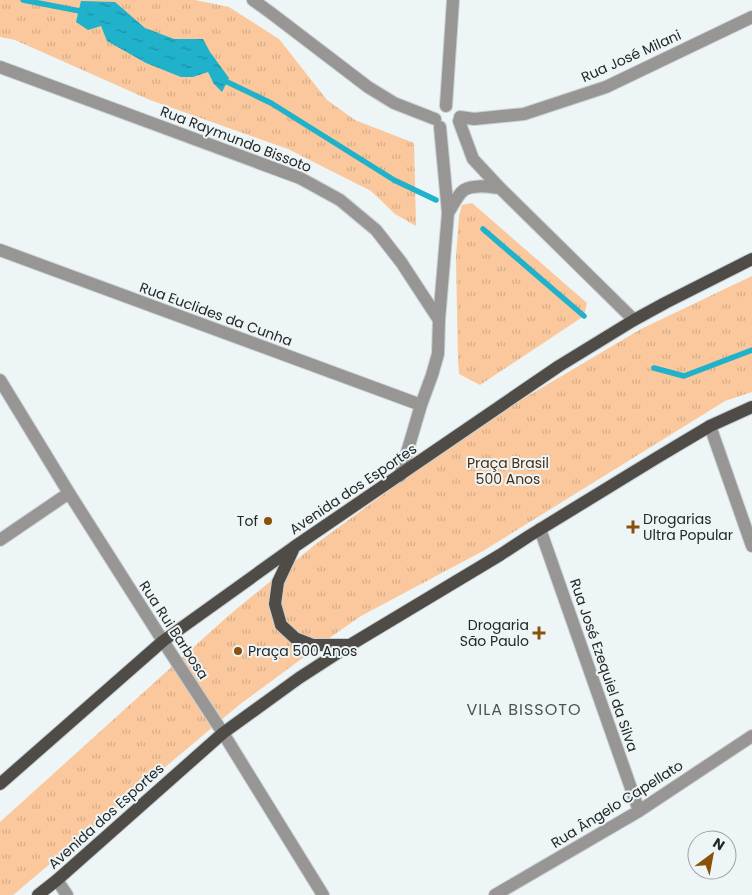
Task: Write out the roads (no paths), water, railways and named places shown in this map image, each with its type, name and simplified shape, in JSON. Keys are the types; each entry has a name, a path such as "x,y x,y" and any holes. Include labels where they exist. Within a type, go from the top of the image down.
{"main road":[{"name":"Avenida dos Esportes","path":"0,784 163,641 294,547 560,366 634,320 752,260"},
{"name":"Avenida dos Esportes","path":"38,895 224,733 298,678 710,426 752,407"},
{"path":"294,547 278,582 275,604 281,625 294,638 313,645 350,645"}],"street":[{"path":"253,0 368,87 394,103 438,123 446,130 450,130 457,125 459,119"},
{"path":"446,106 453,0"},
{"name":"Rua José Milani","path":"459,119 524,114 606,87 752,17"},
{"name":"Rua Raymundo Bissoto","path":"0,67 300,178 340,200 376,230 439,320"},
{"path":"400,476 438,354 448,213 437,112 439,109 446,106 453,107 456,110 473,159 634,320"},
{"path":"448,213 464,190 475,187 500,188"},
{"name":"Rua Euclides da Cunha","path":"0,250 421,405"},
{"name":"Rua Rui Barbosa","path":"0,380 69,493 224,733 323,895"},
{"path":"710,426 752,546"},
{"path":"0,540 69,493"},
{"name":"Rua José Ezequiel da Silva","path":"540,529 639,811"},
{"name":"Rua Ângelo Capellato","path":"495,895 639,811 752,736"},
{"path":"56,880 67,895"}],"water":[{"path":"81,1 115,2 145,28 174,39 203,39 229,78 222,92 214,84 208,72 193,77 181,77 146,63 107,41 101,26 88,30 76,22"}],"waterway":[{"path":"23,0 85,12"},
{"path":"221,79 271,103 394,180 436,200"},
{"path":"483,229 584,316"},
{"path":"654,368 684,376 752,350"}],"place":[{"name":"Tof","path":"268,521"},
{"name":"Drogarias Ultra Popular","path":"633,527"},
{"name":"Drogaria São Paulo","path":"539,633"},
{"name":"Praça 500 Anos","path":"238,651"}],"district":[{"name":"VILA BISSOTO","path":"524,709"}],"park label":[{"name":"Praça Brasil 500 Anos","path":"508,472"}]}
